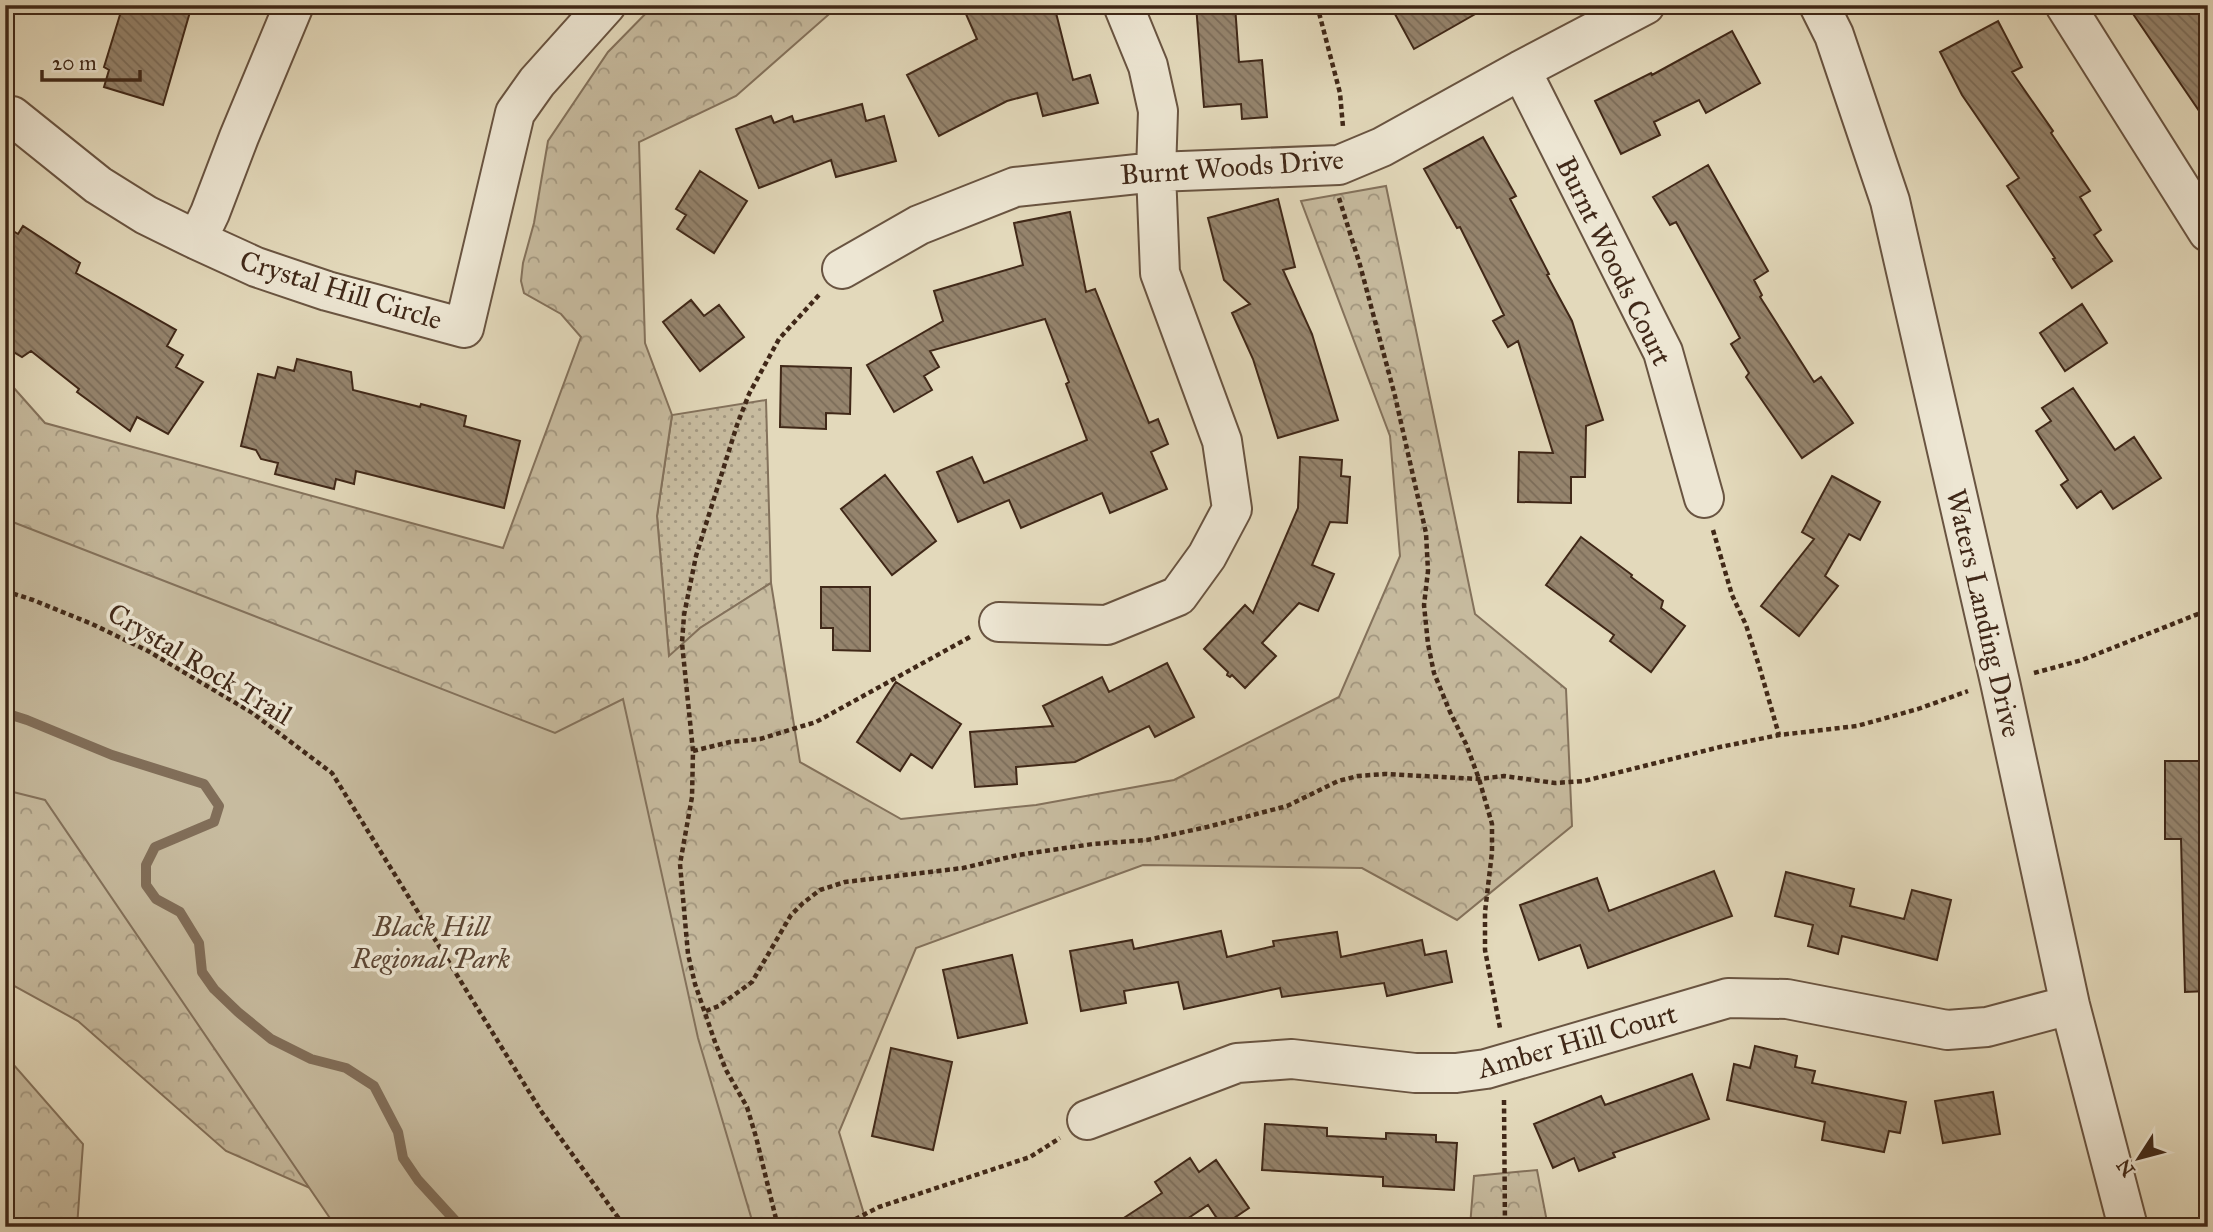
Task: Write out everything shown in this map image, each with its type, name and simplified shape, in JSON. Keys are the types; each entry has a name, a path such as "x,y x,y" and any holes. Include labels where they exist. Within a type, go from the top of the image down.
{"street":[{"path":"12,116 98,185 146,215 197,240 294,5"},
{"name":"Crystal Hill Circle","path":"197,240 256,267 291,279 464,328 515,113 537,82 606,5"},
{"path":"999,622 1107,625 1178,596 1207,556 1232,509 1222,441 1160,273 1156,172 1157,111 1148,66 1123,5"},
{"name":"Burnt Woods Drive","path":"842,269 919,225 1014,187 1156,172 1339,165 1382,147 1644,5"},
{"name":"Waters Landing Drive","path":"1819,5 1834,34 1890,201 2000,681 2070,1005 2128,1227"},
{"path":"2066,5 2208,232"},
{"name":"Burnt Woods Court","path":"1521,70 1663,352 1704,498"},
{"name":"Amber Hill Court","path":"1087,1120 1237,1063 1292,1059 1415,1073 1457,1073 1486,1069 1728,998 1787,999 1947,1030 1987,1027 2070,1005"}],"path":[{"path":"1317,5 1340,93 1343,136 1336,191 1360,265 1388,370 1426,533 1424,605 1427,644 1434,673 1479,779 1492,824 1485,912 1485,950 1502,1037"},
{"path":"778,1227 757,1137 747,1107 726,1070 695,985 688,954 680,864 692,797 693,751 682,643 684,615 696,556 748,394 779,339 842,269"},
{"path":"1704,498 1732,595 1746,625 1779,735"},
{"name":"Crystal Rock Trail","path":"5,591 92,624 148,651 251,712 332,773 541,1111 625,1227"},
{"path":"706,1011 719,1006 752,982 790,915 803,903 820,890 845,883 963,868 1018,855 1093,844 1147,840 1287,806 1338,781 1358,776 1385,774 1479,779 1504,776 1555,783 1584,781 1779,735 1857,726 2000,681 2082,660 2208,610"},
{"path":"693,751 760,738 816,722 999,622"},
{"path":"1503,1088 1505,1227"},
{"path":"840,1227 879,1207 1030,1157 1087,1120"}],"green space":[{"path":"654,5 837,5 736,96 639,142 645,343 672,415 657,516 669,656 700,628 771,583 800,762 901,819 1036,805 1174,780 1339,697 1400,556 1390,436 1301,201 1386,186 1475,614 1566,689 1572,826 1457,920 1362,868 1143,865 916,948 839,1132 868,1227 360,1227 351,1206 226,1151 78,1021 5,981 5,378 45,423 503,548 581,337 561,314 524,293 521,281 548,141 608,52"},
{"path":"766,400 771,583 700,628 669,657 657,516 672,415"},
{"name":"Black Hill Regional Park","path":"5,519 555,733 623,699 698,1038 754,1227 336,1227 45,800 5,790"},
{"path":"5,1060 13,1064 83,1144 77,1227 5,1227"},
{"path":"1537,1170 1548,1227 1470,1227 1474,1176"}],"building":[{"path":"123,5 192,5 163,105 104,87 109,70 104,67"},
{"path":"962,5 1054,5 1073,80 1090,75 1098,103 1043,116 1037,93 1007,101 939,136 907,75 977,39"},
{"path":"1196,5 1235,5 1239,62 1262,60 1267,117 1242,119 1241,104 1204,107"},
{"path":"1390,5 1491,5 1414,49"},
{"path":"2127,5 2208,5 2208,124"},
{"path":"1998,21 2022,67 2012,72 2090,191 2080,197 2101,230 2094,235 2112,261 2072,288 2007,186 2019,178 1962,95 1940,52"},
{"path":"1732,31 1760,83 1706,113 1699,100 1654,122 1660,135 1621,154 1595,101 1651,73 1652,75"},
{"path":"862,104 866,121 884,116 896,161 836,177 831,160 759,188 736,129 771,116 774,123 792,116 794,122"},
{"path":"1483,137 1516,196 1510,199 1572,321 1603,420 1586,426 1585,477 1571,477 1571,503 1518,502 1519,452 1553,453 1518,341 1508,347 1493,321 1504,315 1460,227 1457,228 1424,169"},
{"path":"1708,165 1768,271 1754,280 1762,295 1760,297 1814,382 1821,377 1853,423 1802,458 1746,377 1749,373 1731,344 1740,338 1676,222 1670,225 1653,197"},
{"path":"700,171 747,201 714,253 677,229 686,215 676,209"},
{"path":"1278,199 1295,267 1283,270 1312,334 1338,420 1278,438 1253,359 1232,313 1250,304 1224,280 1208,218"},
{"path":"1070,212 1086,292 1095,289 1149,423 1158,419 1168,444 1151,452 1167,489 1110,513 1102,493 1021,528 1009,500 958,522 937,472 972,457 984,483 1087,440 1045,319 930,351 939,367 924,376 932,390 894,412 867,365 943,321 934,291 1023,265 1014,223"},
{"path":"5,226 18,234 23,226 80,263 76,273 176,330 167,346 183,355 176,367 203,382 168,434 137,417 130,431 77,392 79,389 31,351 22,357 5,347"},
{"path":"691,300 704,316 719,305 744,337 700,371 663,322"},
{"path":"2082,304 2107,343 2065,371 2040,333"},
{"path":"297,359 351,372 353,390 466,416 464,426 520,441 504,508 356,471 354,484 336,479 334,489 275,474 278,463 261,459 256,450 241,446 258,374 275,378 278,367 294,371"},
{"path":"781,366 851,368 850,414 826,413 826,429 780,427"},
{"path":"2073,388 2115,450 2134,437 2161,478 2113,509 2101,491 2077,508 2061,485 2068,480 2036,431 2051,421 2042,408"},
{"path":"1300,457 1342,460 1341,476 1350,477 1347,523 1330,522 1312,565 1334,574 1318,611 1299,603 1262,643 1276,656 1245,688 1232,675 1227,675 1228,672 1204,649 1245,605 1253,613 1298,508"},
{"path":"885,475 936,541 892,575 841,509"},
{"path":"1832,476 1880,502 1860,540 1849,534 1825,576 1838,586 1799,636 1761,606 1814,539 1802,532"},
{"path":"1581,537 1663,601 1661,608 1685,626 1651,672 1610,641 1614,635 1546,585"},
{"path":"821,587 870,587 870,651 833,650 833,628 821,628"},
{"path":"1167,663 1194,717 1155,737 1149,726 1075,762 1016,767 1017,784 975,787 970,732 1053,726 1043,706 1102,677 1109,692"},
{"path":"896,682 961,724 932,768 911,754 900,771 857,742"},
{"path":"2165,761 2208,761 2208,991 2185,992 2181,839 2165,839"},
{"path":"1714,871 1732,916 1588,968 1580,945 1539,960 1520,905 1597,878 1609,911"},
{"path":"1786,872 1854,889 1850,906 1904,919 1912,890 1951,900 1937,960 1842,936 1838,954 1808,946 1813,925 1775,916"},
{"path":"1221,931 1227,957 1274,946 1273,941 1337,932 1341,957 1422,940 1425,955 1446,951 1452,982 1387,996 1384,983 1282,997 1280,988 1184,1009 1178,982 1124,991 1126,1003 1081,1011 1070,951 1132,940 1134,949"},
{"path":"1012,955 1027,1023 958,1038 943,970"},
{"path":"1755,1046 1797,1056 1795,1067 1815,1071 1812,1083 1906,1102 1900,1133 1889,1131 1884,1152 1822,1140 1825,1122 1727,1100 1734,1064 1750,1068"},
{"path":"891,1048 952,1062 933,1150 872,1136"},
{"path":"1692,1074 1709,1119 1613,1153 1615,1157 1579,1171 1574,1158 1553,1168 1534,1124 1601,1096 1605,1105"},
{"path":"1993,1092 2000,1134 1943,1143 1935,1101"},
{"path":"1265,1124 1327,1128 1327,1136 1386,1139 1386,1133 1436,1135 1436,1142 1457,1143 1454,1190 1383,1186 1383,1177 1262,1170"},
{"path":"1190,1158 1199,1172 1216,1160 1249,1208 1222,1226 1208,1205 1175,1227 1110,1227 1162,1193 1155,1182"}],"waterway":[{"path":"5,713 112,755 204,784 219,806 214,822 155,847 146,865 146,885 156,899 180,912 199,943 202,972 214,989 238,1012 271,1039 311,1059 346,1068 374,1086 398,1132 403,1158 418,1180 461,1227"}]}
